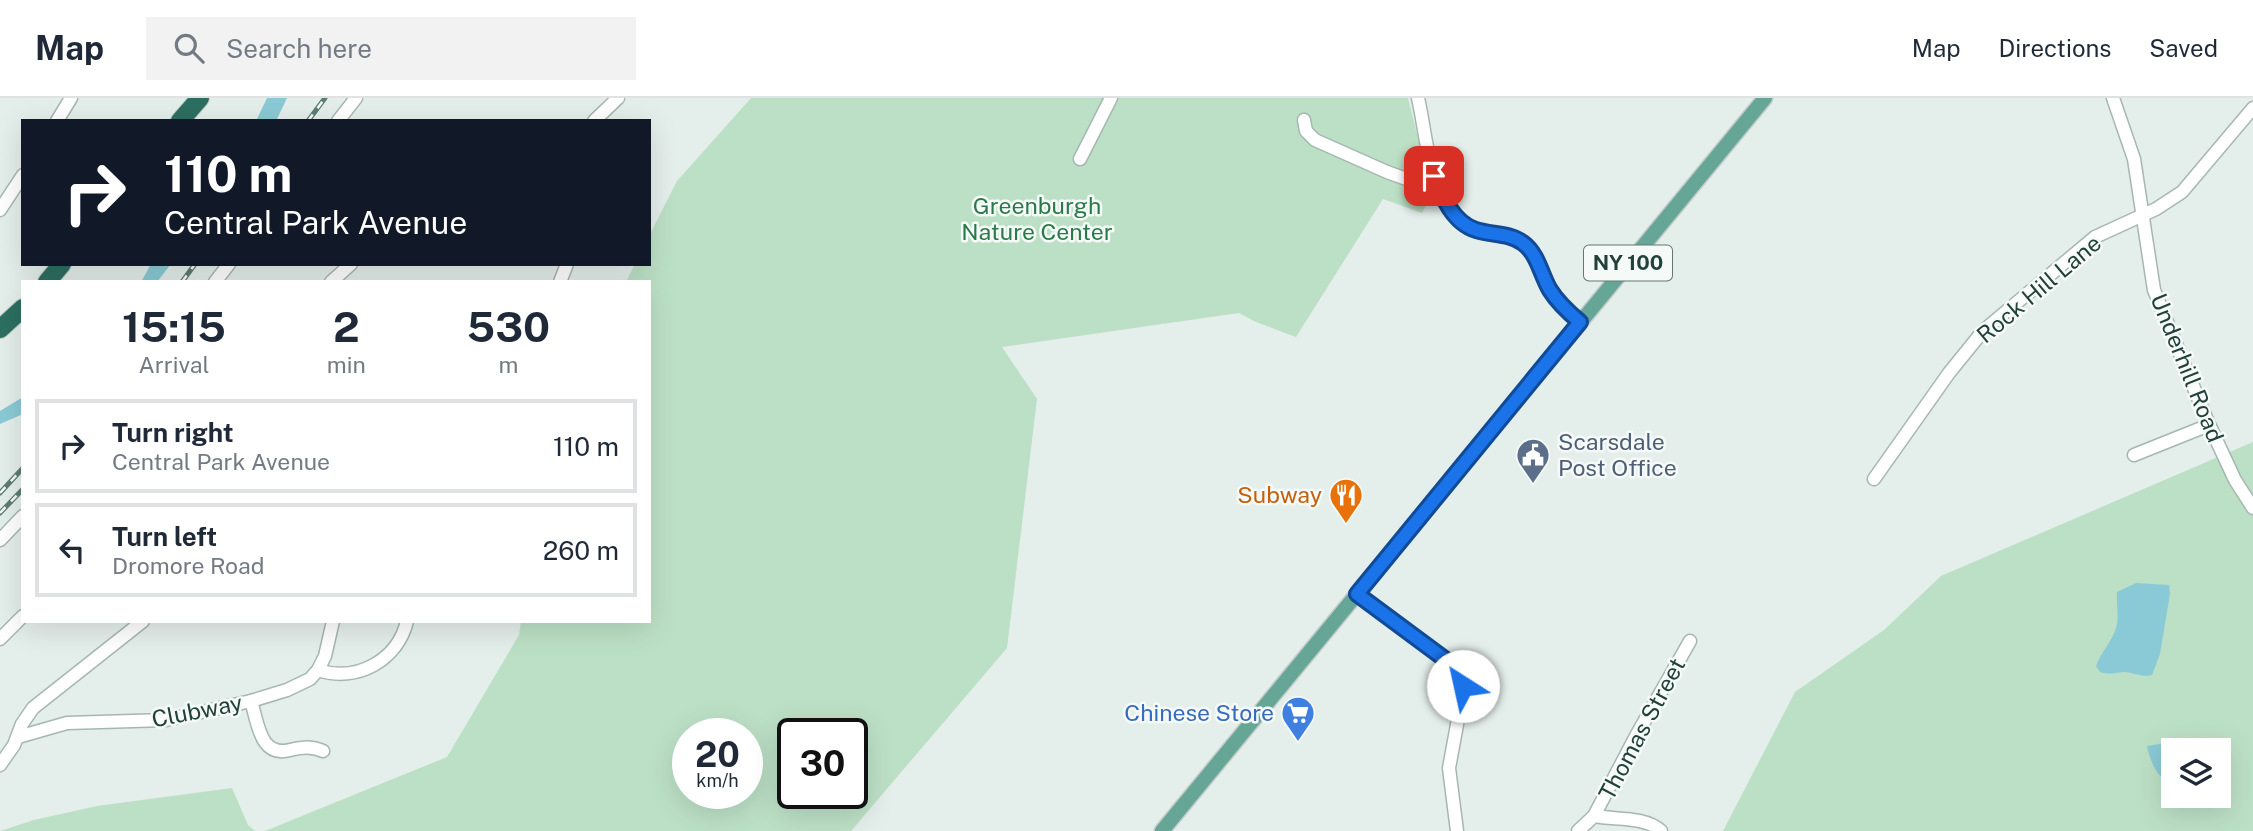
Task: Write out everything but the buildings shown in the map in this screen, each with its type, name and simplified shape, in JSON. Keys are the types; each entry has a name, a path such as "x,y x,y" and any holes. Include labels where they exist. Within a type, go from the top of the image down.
{"highway":[{"path":"167,119 185,98"},
{"path":"182,119 200,98"},
{"path":"49,280 60,266"},
{"path":"64,280 74,266"},
{"path":"0,329 21,310"},
{"path":"0,343 21,325"}],"main road":[{"name":"NY 100","path":"1162,831 1765,98"}],"street":[{"path":"58,119 71,98"},
{"path":"340,119 356,98"},
{"path":"596,119 618,98"},
{"path":"1080,159 1111,98"},
{"path":"1418,98 1429,161 1440,191 1455,216 1475,230 1500,234 1522,242 1532,252 1549,289 1562,308 1580,322"},
{"name":"Underhill Road","path":"2113,98 2134,159 2154,290 2209,425 2235,480 2253,508"},
{"name":"Rock Hill Lane","path":"1874,478 1949,373 1983,331 2095,237 2156,209 2182,192 2253,108"},
{"path":"1304,120 1306,131 1315,140 1387,172 1440,191"},
{"path":"0,210 21,178"},
{"path":"217,280 227,266"},
{"path":"333,280 349,266"},
{"path":"2134,455 2209,425"},
{"path":"0,540 21,518"},
{"path":"1357,594 1446,660 1462,681 1463,692 1448,768 1457,831"},
{"path":"0,639 21,618"},
{"path":"0,765 33,708 140,623"},
{"path":"333,623 325,656 318,670 338,674 378,664 398,643 406,623"},
{"name":"Thomas Street","path":"1578,831 1594,816 1690,641"},
{"name":"Clubway","path":"18,737 67,723 154,722 251,701 303,683 318,670"},
{"path":"251,701 264,741 269,748 281,752 303,747 323,751"},
{"name":"Thomas Street","path":"1594,816 1609,825 1645,821 1661,831"}],"green space":[{"name":"Greenburgh Nature Center","path":"751,98 1408,98 1432,195 1422,213 1383,199 1296,337 1239,313 1002,347 1037,399 1007,648 851,831 265,831 447,757 519,635 521,623 651,623 651,280 627,280 634,266 651,266 651,232 677,181"},
{"path":"2253,442 2253,831 1723,831 1795,692 1884,630 1941,576"},
{"path":"232,788 248,825 255,831 0,831 34,820 97,806"}],"water":[{"path":"267,98 287,98 277,119 257,119"},
{"path":"150,266 169,266 159,280 142,280"},
{"path":"21,398 21,415 0,424 0,411"},
{"path":"2136,583 2169,585 2170,594 2160,654 2152,675 2100,672 2096,666 2116,627 2117,592"},
{"path":"2161,744 2161,776 2150,758 2147,746"}],"railway":[{"path":"309,119 325,98"},
{"path":"183,280 194,266"},
{"path":"0,493 21,470"},
{"path":"0,513 21,491"}],"place":[{"name":"Scarsdale Post Office","path":"1533,485"},
{"name":"Subway","path":"1346,525"},
{"name":"Chinese Store","path":"1298,743"}],"route":[{"path":"1434,176 1455,216 1475,230 1500,234 1522,242 1532,252 1549,289 1562,308 1580,322 1357,594 1446,660 1460,675 1463,686"}]}
